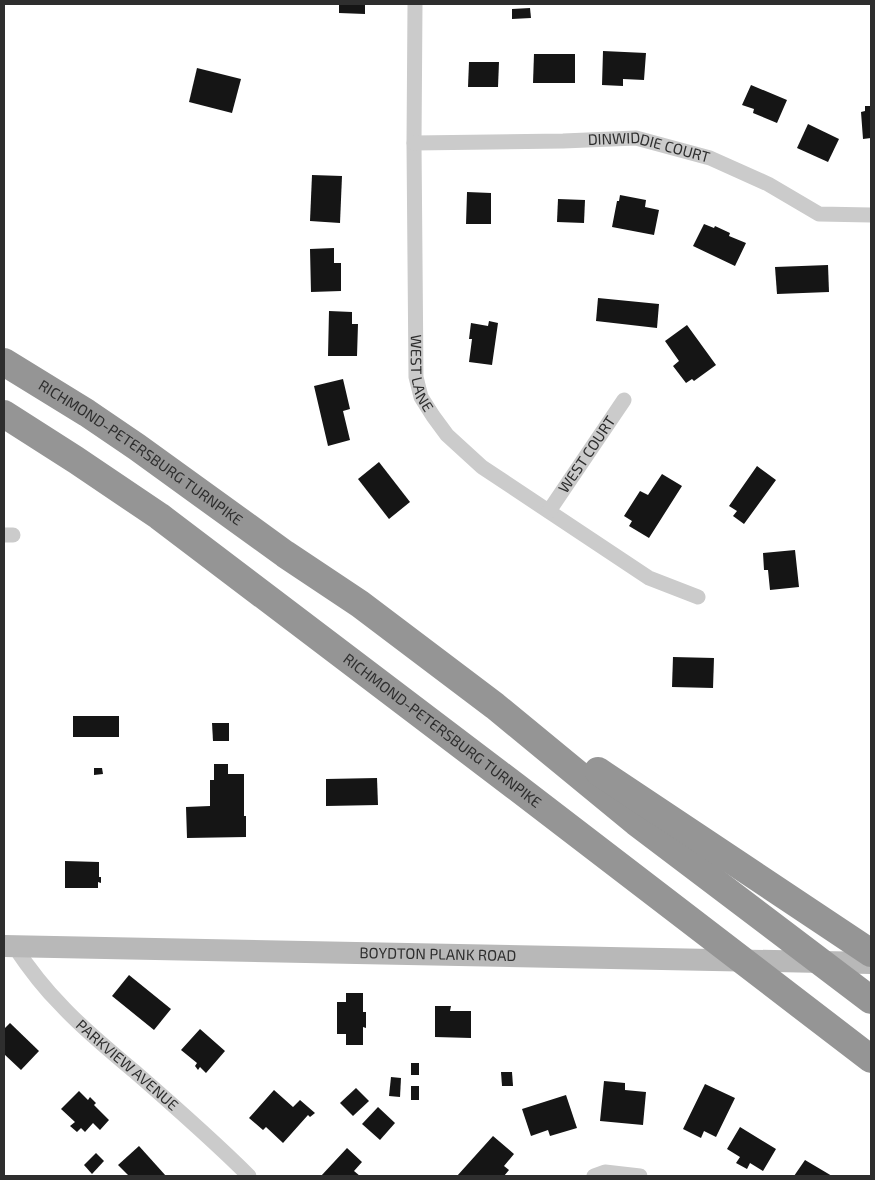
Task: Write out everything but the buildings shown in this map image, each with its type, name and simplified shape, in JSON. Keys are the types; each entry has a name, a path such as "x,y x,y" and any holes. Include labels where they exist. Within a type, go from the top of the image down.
{"highway":[{"name":"RICHMOND-PETERSBURG TURNPIKE","path":"4,362 87,413 284,554 360,604 495,706 636,822 871,1000"},
{"name":"RICHMOND-PETERSBURG TURNPIKE","path":"4,414 158,516 871,1059"},
{"path":"495,706 590,766 871,953"}],"main road":[{"name":"BOYDTON PLANK ROAD","path":"9,946 871,963"}],"street":[{"name":"WEST LANE","path":"415,4 416,377 421,397 446,435 482,467 649,578 698,597"},
{"name":"DINWIDDIE COURT","path":"414,143 636,138 710,158 768,184 819,214 871,215"},
{"name":"WEST COURT","path":"549,511 624,400"},
{"name":"PARKVIEW AVENUE","path":"9,946 59,1004 230,1158 247,1176"},
{"path":"594,1176 605,1172 640,1176"}]}
